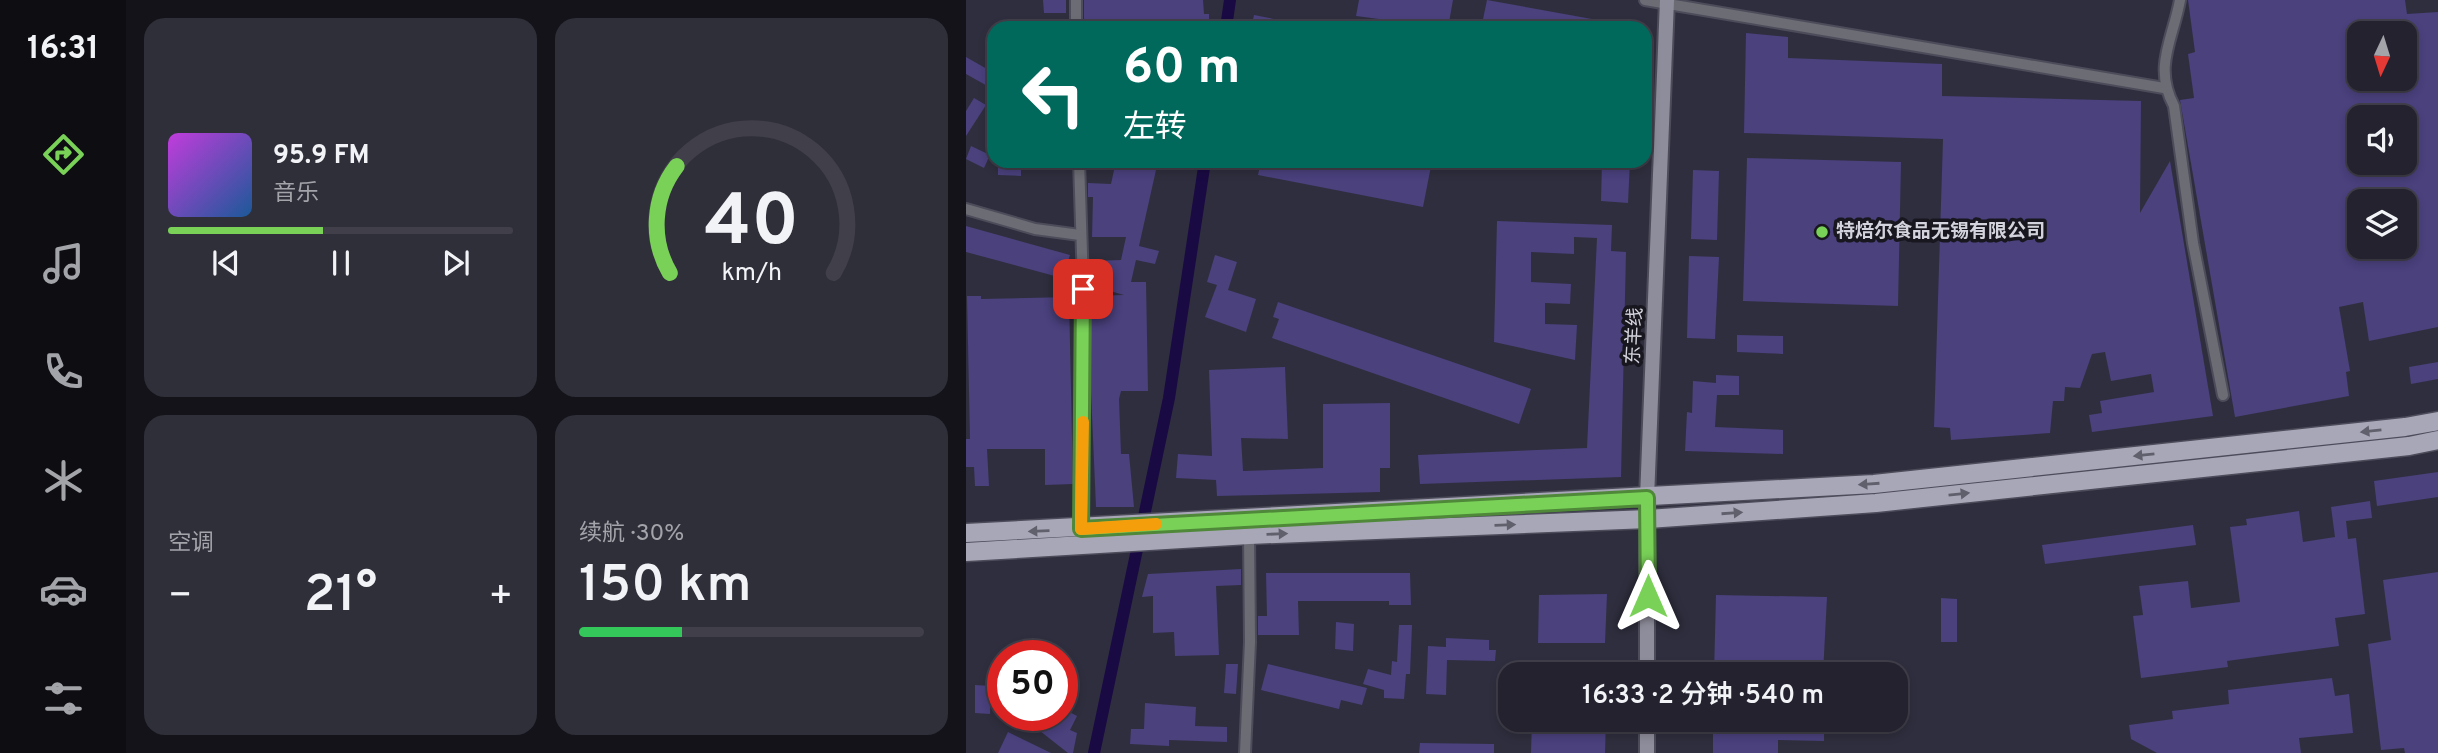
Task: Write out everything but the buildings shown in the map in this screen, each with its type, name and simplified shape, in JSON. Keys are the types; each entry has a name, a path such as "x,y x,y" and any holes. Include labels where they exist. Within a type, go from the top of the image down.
{"main road":[{"name":"东羊线","path":"1647,662 1647,498 1667,2"},
{"path":"966,552 1130,534 1874,484 2392,429 2438,421"},
{"path":"1162,533 1248,535 1648,519 1876,503 2409,446 2438,440"},
{"path":"966,533 1081,529 1130,534"},
{"path":"1647,732 1647,753"}],"street":[{"path":"1076,0 1076,21"},
{"path":"1645,0 2164,88"},
{"path":"2180,0 2167,41 2164,88 2174,106 2193,243 2223,395"},
{"path":"1079,168 1084,315 1081,529"},
{"path":"966,209 1035,229 1080,235"},
{"path":"1245,753 1251,642 1248,535"}],"waterway":[{"path":"1227,21 1230,0"},
{"path":"1094,753 1169,398 1204,168"}],"slow traffic":[{"path":"1083,422 1081,529 1156,524"}],"place":[{"name":"特焙尔食品无锡有限公司","path":"1822,232"}],"route":[{"path":"1083,289 1081,529 1647,498 1648,596"}]}
